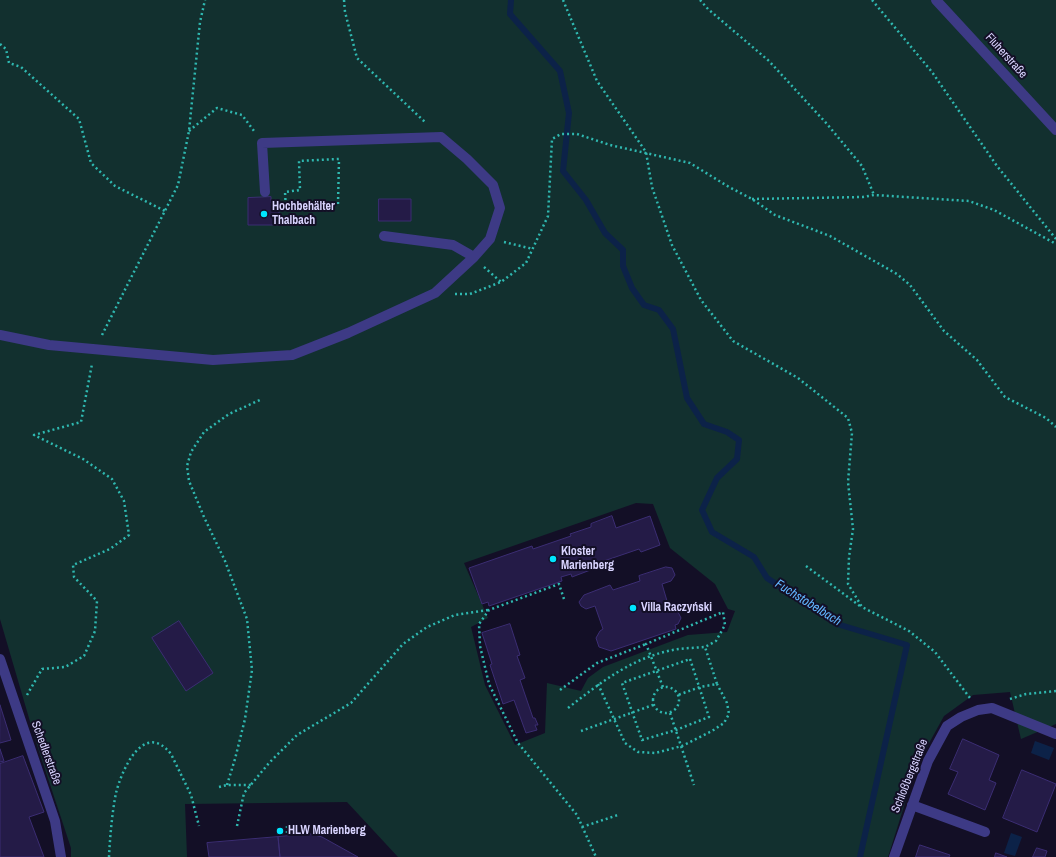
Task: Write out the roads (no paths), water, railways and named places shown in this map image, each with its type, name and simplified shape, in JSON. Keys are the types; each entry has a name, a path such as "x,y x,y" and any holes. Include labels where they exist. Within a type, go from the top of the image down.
{"street":[{"name":"Fluherstraße","path":"936,0 1056,130"},
{"path":"0,335 48,345 214,360 292,355 348,333 435,293 474,257 490,239 500,208 493,185 467,159 441,137 262,143 265,192"},
{"path":"384,236 453,245 474,257"},
{"name":"Schedlerstraße","path":"0,659 55,821 61,857"},
{"name":"Schloßbergstraße","path":"894,857 928,761 947,726 961,717 978,710 992,708 1056,734"},
{"path":"912,805 986,832"}],"water":[{"path":"1035,741 1054,748 1049,760 1031,753"},
{"path":"1011,833 1022,837 1015,856 1004,853"}],"waterway":[{"name":"Fuchstobelbach","path":"511,0 510,14 560,71 569,113 563,171 586,200 605,233 623,250 623,266 632,288 644,305 659,310 673,329 687,398 704,424 727,432 739,440 737,459 717,478 702,510 712,532 754,557 767,578 837,624 907,645 860,857"}],"place":[{"name":"Hochbehälter Thalbach","path":"264,214"},
{"name":"Kloster Marienberg","path":"553,559"},
{"name":"Villa Raczyński","path":"633,608"},
{"name":"HLW Marienberg","path":"280,831"}]}
